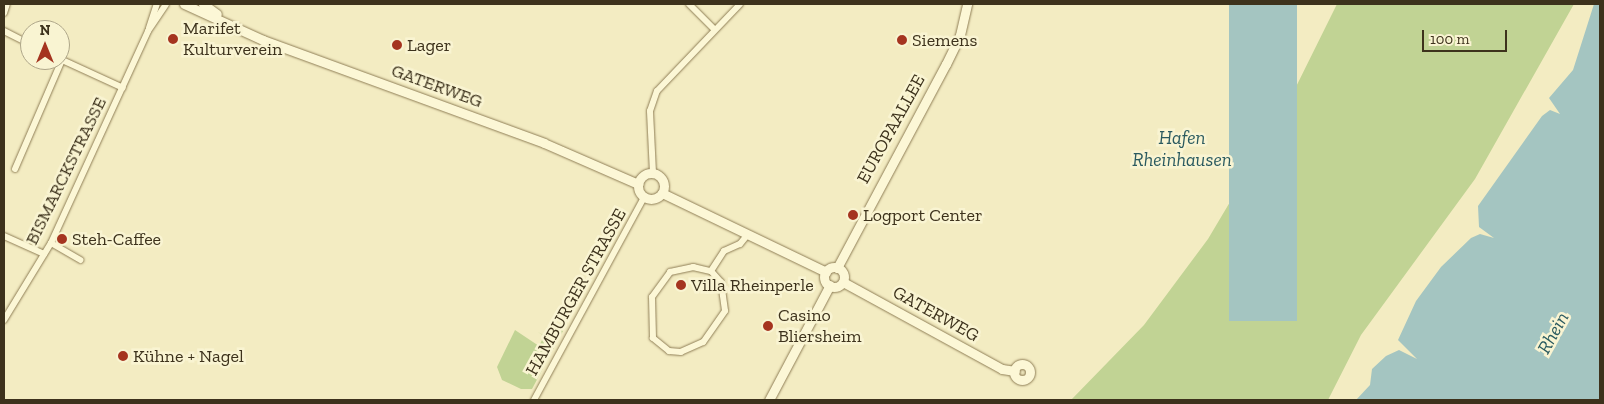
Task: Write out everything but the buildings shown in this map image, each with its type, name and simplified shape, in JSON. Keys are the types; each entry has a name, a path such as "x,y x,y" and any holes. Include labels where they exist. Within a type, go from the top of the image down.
{"main road":[{"name":"GATERWEG","path":"184,4 225,20 263,40 482,120 638,184"},
{"name":"GATERWEG","path":"203,4 225,20"},
{"name":"EUROPAALLEE","path":"837,268 946,64 960,35 967,4"},
{"path":"653,173 662,180 662,193 654,198 644,197 638,184 643,176 653,173"},
{"path":"662,193 826,272 837,268 843,272 843,282 830,285"},
{"path":"769,400 830,285 826,272"},
{"name":"GATERWEG","path":"843,282 1002,369 1015,371"}],"street":[{"path":"4,13 7,4"},
{"name":"BISMARCKSTRASSE","path":"4,320 51,243 123,88 148,31 157,4"},
{"name":"BISMARCKSTRASSE","path":"148,31 166,4"},
{"path":"689,4 714,29"},
{"path":"653,173 650,111 657,91 714,29 740,4"},
{"path":"4,31 20,39"},
{"path":"70,63 123,88"},
{"path":"15,169 56,70"},
{"name":"HAMBURGER STRASSE","path":"534,400 644,197"},
{"path":"711,271 718,257 748,234"},
{"path":"4,236 44,254"},
{"path":"51,243 81,260"},
{"path":"682,269 711,271 725,291 721,321 692,348 681,352 660,346 653,338 649,311 661,281 682,269"}],"green space":[{"path":"1337,4 1574,4 1475,179 1361,335 1328,400 1071,400 1144,325 1208,239 1284,111"},
{"path":"553,325 563,331 532,389 521,389 502,380 497,367 515,330 539,346 544,336 538,332 547,337"}],"water":[{"path":"1229,4 1297,4 1297,321 1229,321"},
{"name":"Rhein","path":"1594,4 1600,4 1600,400 1356,400 1370,385 1372,369 1386,356 1399,350 1417,359 1398,340 1416,301 1441,267 1471,238 1480,234 1494,238 1479,227 1478,206 1542,116 1550,110 1560,114 1549,98 1573,70"}],"place":[{"name":"Marifet Kulturverein","path":"173,39"},
{"name":"Siemens","path":"902,40"},
{"name":"Lager","path":"397,45"},
{"name":"Logport Center","path":"853,215"},
{"name":"Steh-Caffee","path":"62,239"},
{"name":"Villa Rheinperle","path":"681,285"},
{"name":"Casino Bliersheim","path":"768,326"},
{"name":"Kühne + Nagel","path":"123,356"}],"water label":[{"name":"Hafen Rheinhausen","path":"1182,149"}]}
